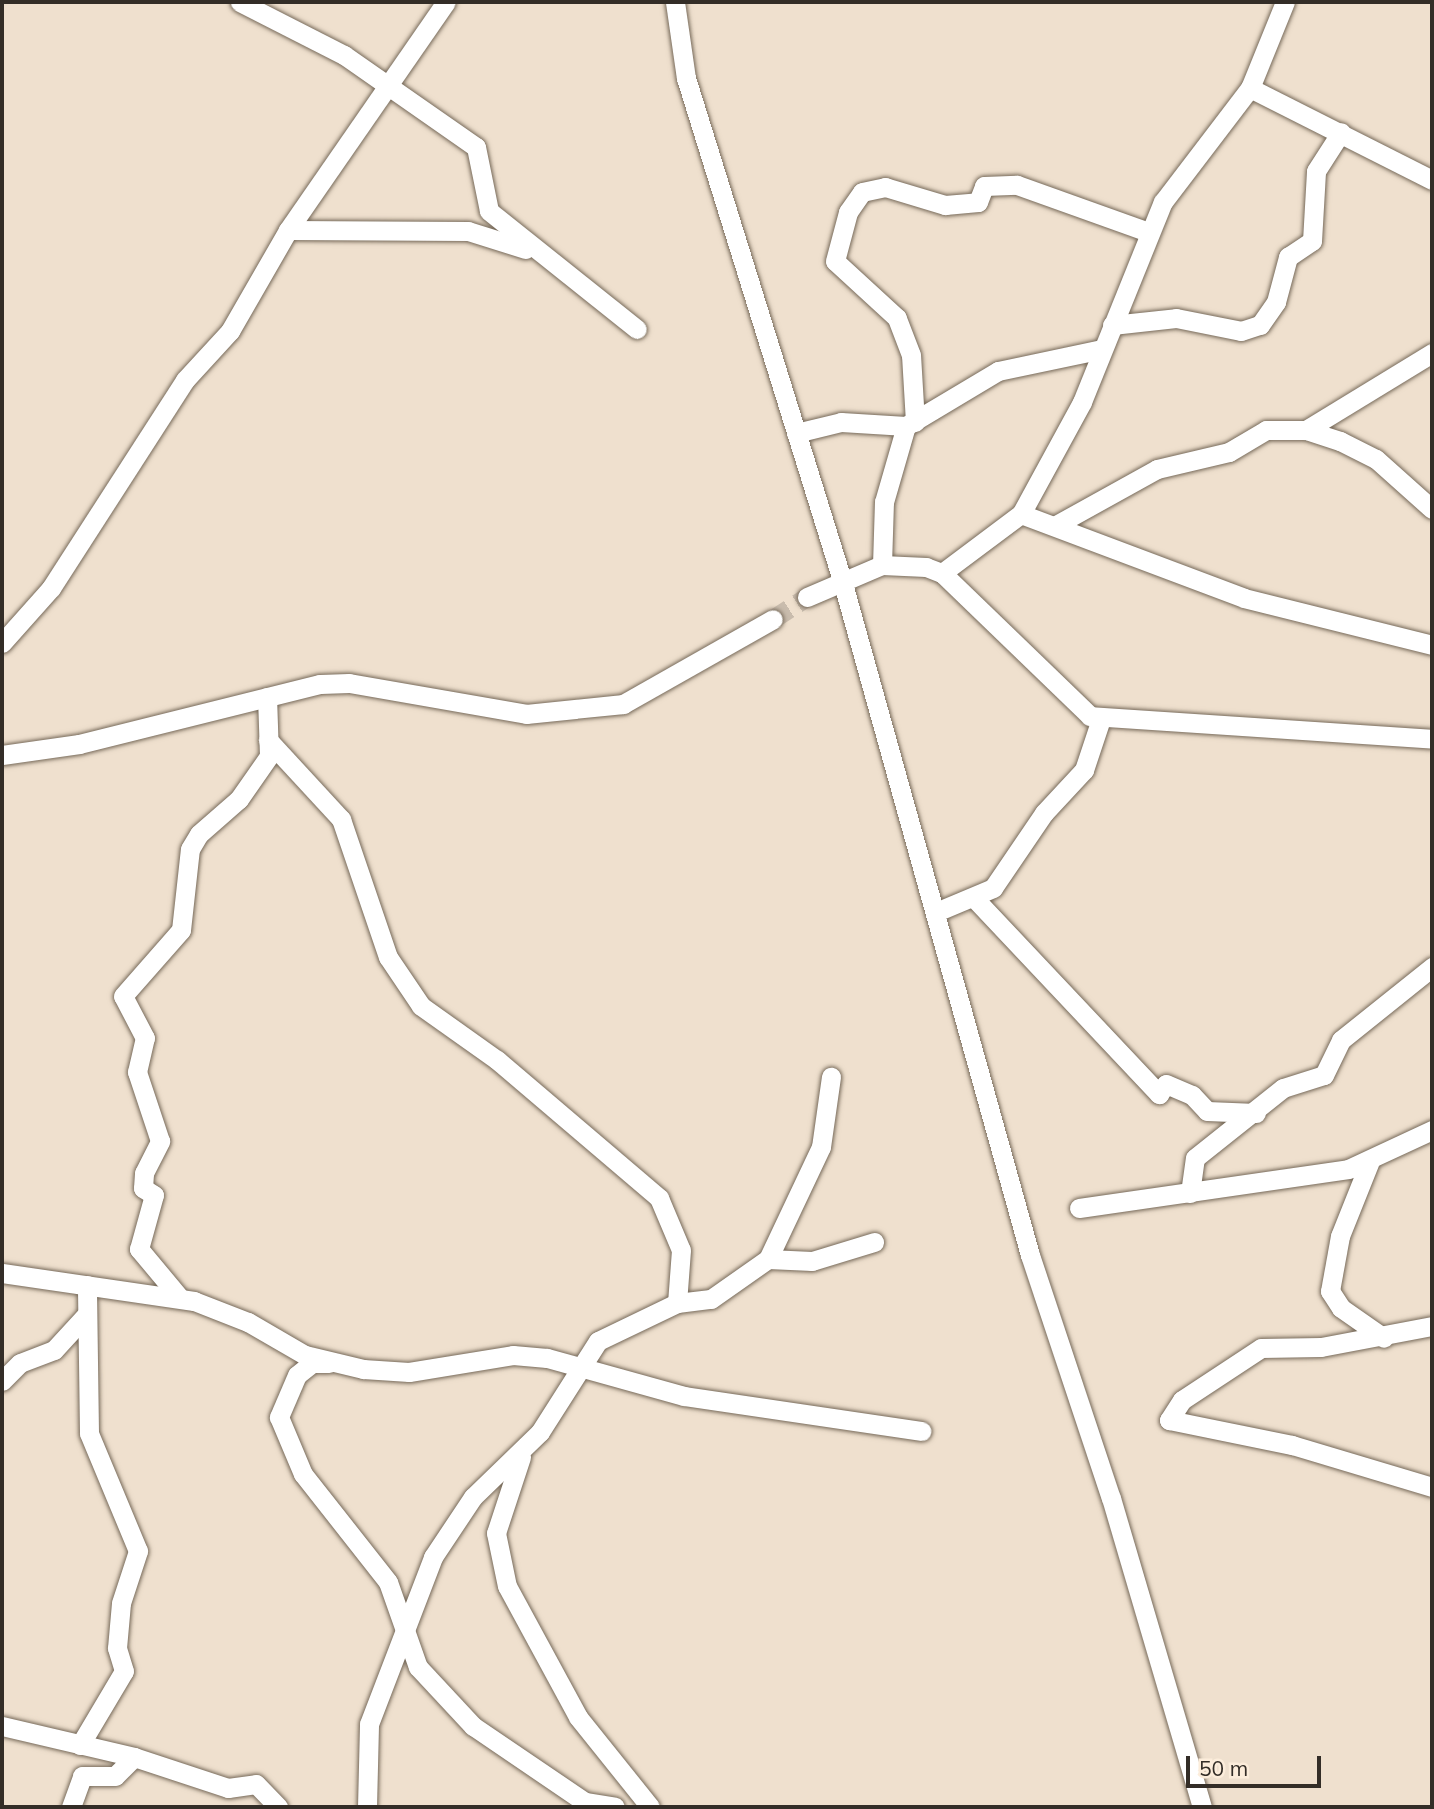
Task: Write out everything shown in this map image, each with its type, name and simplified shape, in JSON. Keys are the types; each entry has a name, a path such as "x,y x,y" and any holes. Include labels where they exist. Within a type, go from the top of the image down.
{"street":[{"path":"240,2 344,55 476,147 489,211 548,261 637,329"},
{"path":"2,643 51,588 185,380 230,331 288,230 446,2"},
{"path":"675,2 686,78 842,580 1030,1255 1111,1498 1202,1807"},
{"path":"942,573 1021,514 1102,349 1148,232 1163,202 1250,88 1285,2"},
{"path":"1250,88 1432,180"},
{"path":"1112,324 1176,318 1241,331 1260,326 1276,302 1288,257 1312,241 1316,171 1341,132"},
{"path":"882,565 884,502 911,424 911,355 897,318 835,261 848,212 862,192 885,187 946,205 978,202 984,186 1017,185 1148,232"},
{"path":"288,230 468,231 548,261"},
{"path":"796,433 841,422 911,424 998,371 1037,358 1102,349"},
{"path":"1306,430 1428,360"},
{"path":"1056,525 1182,459 1229,452 1266,430 1306,430 1376,460 1432,509"},
{"path":"1021,514 1244,597 1432,645"},
{"path":"807,597 882,565 942,573 1068,700 1101,719 1432,739"},
{"path":"2,755 79,744 267,697 349,683 492,710 583,710 623,704 654,690 773,619"},
{"path":"180,1298 139,1249 155,1195 143,1188 144,1173 160,1141 137,1072 145,1038 123,996 181,930 190,849 255,779 269,757 267,697"},
{"path":"936,912 976,900 993,888 1044,813 1084,770 1101,719"},
{"path":"268,740 341,819 388,957 421,1006 497,1060 659,1198 681,1250 677,1303"},
{"path":"976,900 1159,1094 1166,1084 1192,1095 1207,1111 1256,1113"},
{"path":"1190,1193 1195,1158 1256,1113 1283,1088 1324,1075 1341,1040 1432,967"},
{"path":"367,1807 369,1724 403,1625 452,1526 473,1497 522,1452 598,1340 677,1303 711,1299 768,1259 821,1147 831,1077"},
{"path":"1079,1208 1190,1193 1370,1161 1432,1130"},
{"path":"1370,1161 1340,1237 1330,1291 1341,1308 1384,1338"},
{"path":"768,1259 812,1261 874,1242"},
{"path":"2,1273 180,1298 223,1310 305,1355 333,1363 398,1373 513,1355 584,1364 684,1396 921,1431"},
{"path":"80,1745 124,1671 117,1648 121,1603 138,1551 89,1433 87,1285"},
{"path":"2,1381 20,1363 54,1350 86,1314"},
{"path":"1432,1326 1384,1338 1261,1348 1182,1400 1169,1420 1292,1445 1432,1487"},
{"path":"333,1363 312,1363 297,1375 279,1418 303,1474 388,1582 418,1667 453,1711 582,1805 615,1807"},
{"path":"522,1452 496,1534 508,1586 572,1707 639,1803"},
{"path":"2,1726 134,1757 228,1788 256,1784 278,1807"},
{"path":"71,1807 82,1776 115,1776 134,1757"}],"tunnel":[{"path":"773,619 807,597"}]}
